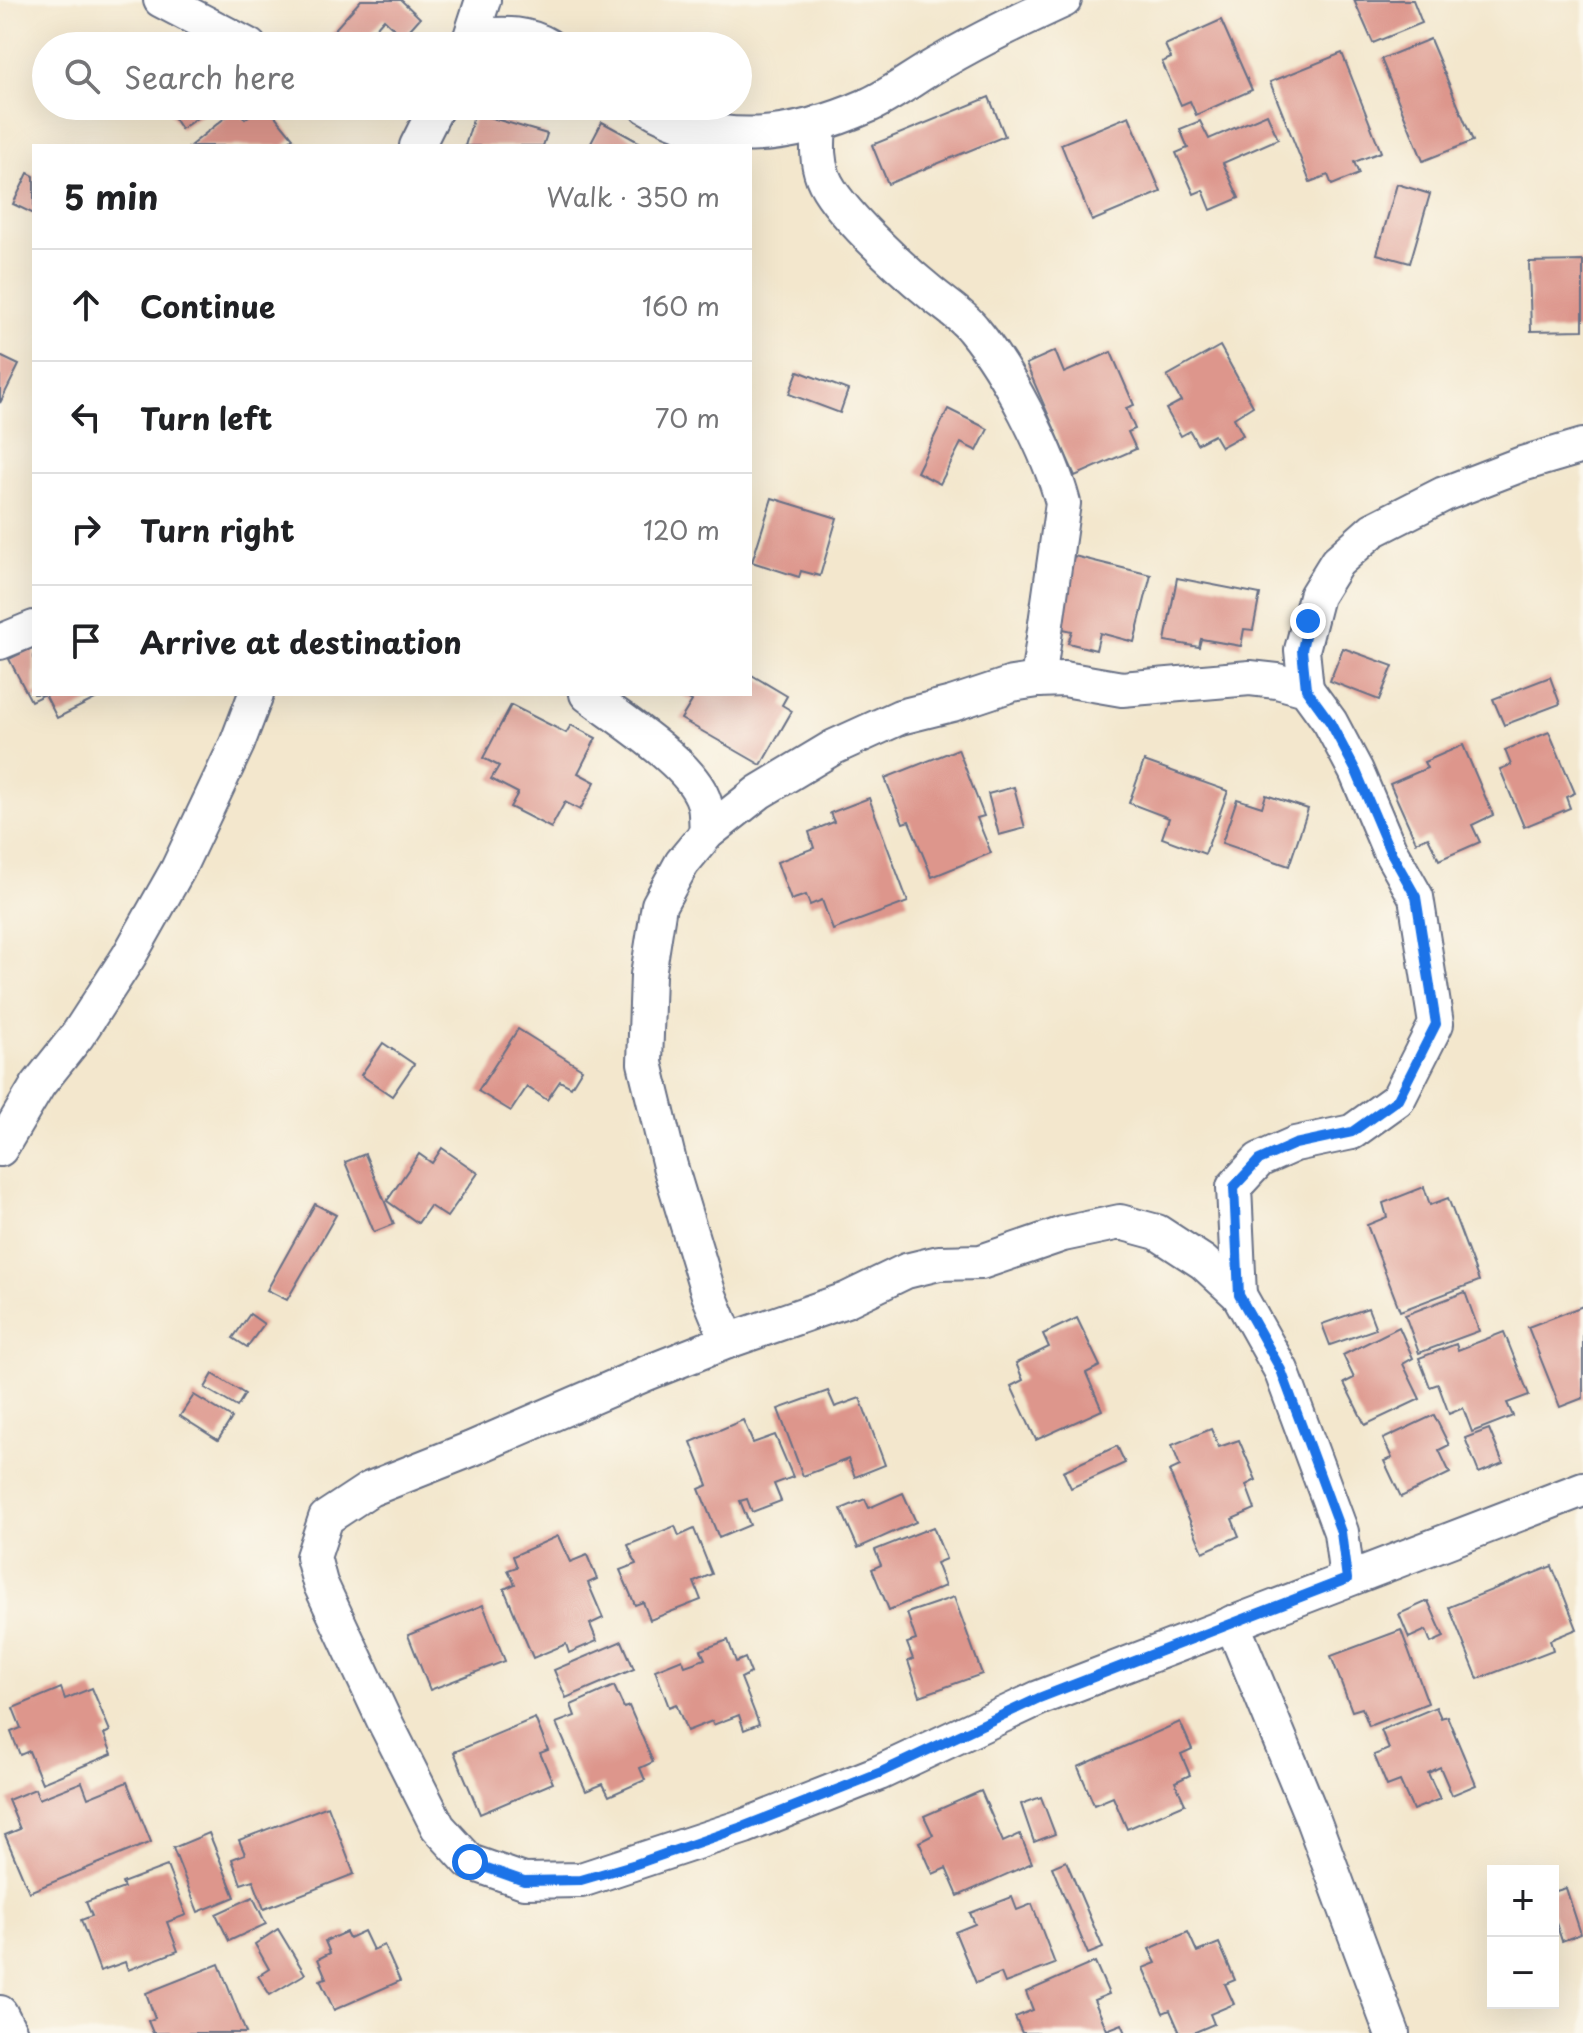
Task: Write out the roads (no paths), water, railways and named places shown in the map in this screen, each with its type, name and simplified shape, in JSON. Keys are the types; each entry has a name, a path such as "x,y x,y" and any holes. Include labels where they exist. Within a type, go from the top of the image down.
{"street":[{"path":"161,0 222,32"},
{"path":"473,32 483,0"},
{"path":"674,120 727,135 760,136 819,123 870,104 943,60 1064,0"},
{"path":"418,144 429,120"},
{"path":"819,123 817,155 824,179 839,205 920,284 972,327 1003,373 1055,475 1063,503 1038,680"},
{"path":"1239,1295 1234,1187 1259,1160 1295,1144 1352,1132 1398,1099 1436,1024 1416,897 1389,849 1356,771 1306,689 1302,650 1316,596 1337,562 1373,530 1444,494 1522,464 1583,446"},
{"path":"0,642 32,629"},
{"path":"728,1341 709,1295 670,1166 645,1063 648,975 659,905 682,863 707,833 759,792 847,741 900,717 1012,684 1064,679 1122,689 1250,678 1306,689"},
{"path":"0,1149 38,1085 77,1036 129,956 178,869 237,744 255,696"},
{"path":"590,696 643,733 694,782 705,803 707,833"},
{"path":"1347,1579 1341,1532 1281,1370 1239,1295 1203,1262 1157,1232 1120,1222 1063,1234 981,1262 939,1263 906,1271 846,1300 728,1341 370,1489 326,1518 313,1557 320,1583 438,1827 470,1862 524,1881 581,1880 745,1826 879,1773 1039,1698 1583,1489"},
{"path":"1232,1623 1312,1817 1392,2033"},
{"path":"0,2013 10,2033"}]}
